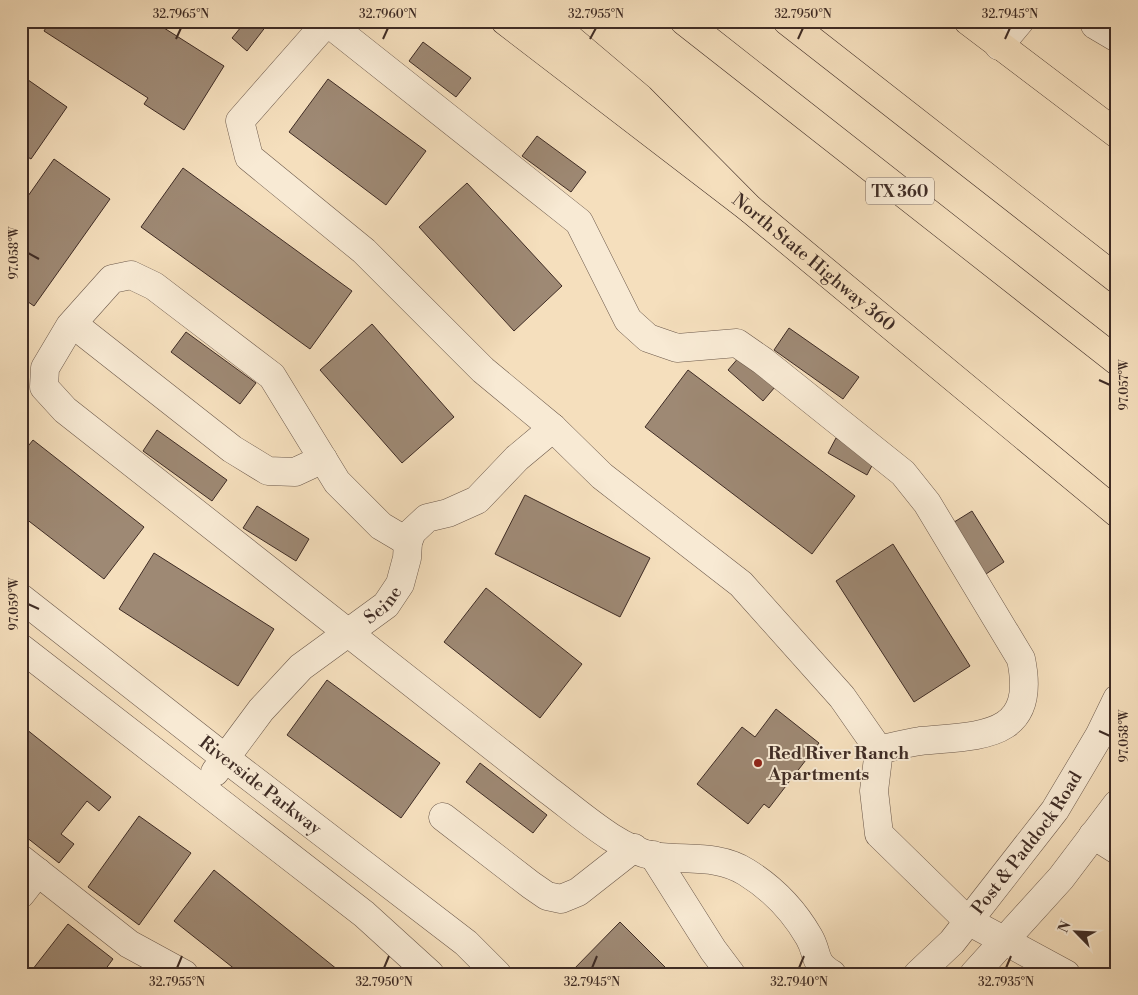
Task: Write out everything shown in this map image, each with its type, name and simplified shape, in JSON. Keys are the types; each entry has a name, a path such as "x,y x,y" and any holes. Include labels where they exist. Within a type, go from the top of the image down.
{"main road":[{"name":"North State Highway 360","path":"505,21 750,209 1117,513"},
{"path":"549,21 640,98 750,209"},
{"name":"TX 360","path":"684,21 1117,361"},
{"path":"787,21 1117,279"},
{"path":"968,21 1117,134"}],"street":[{"path":"999,46 1020,21"},
{"path":"879,750 918,742 986,735 1008,723 1022,704 1025,680 1021,659 927,503 902,473 763,361 737,343 677,348 648,338 628,320 579,222 327,22 240,121 248,157 364,251 483,370 553,428 602,476 742,584 842,697 879,750 874,791 879,834 968,921 1066,974"},
{"path":"408,542 381,526 337,482 272,376 154,286 131,274 112,279 73,324 45,368 44,387 65,410 350,632 548,790 621,843 643,852 716,859 746,872 781,899 810,938 823,971"},
{"path":"73,324 232,449 268,471 295,472 323,458"},
{"name":"Seine","path":"202,789 261,710 301,666 386,605 400,584 407,558 408,542 412,532 427,518 448,513 476,500 517,458 553,428"},
{"name":"Riverside Parkway","path":"21,598 225,758 466,942 497,974"},
{"path":"21,648 364,914 430,974"},
{"name":"Post & Paddock Road","path":"918,974 952,942 1055,810 1099,736 1117,699"},
{"path":"974,974 1006,941 1061,878 1117,804"},
{"path":"443,816 530,885 547,896 561,899 578,892 643,852"},
{"path":"1093,835 1117,850"},
{"path":"643,852 731,974"},
{"path":"21,894 30,866 129,944 184,974"}],"building":[{"path":"50,21 153,21 224,66 184,130 144,104 148,98 44,31"},
{"path":"246,21 270,21 247,51 232,38"},
{"path":"423,42 471,78 456,97 409,61"},
{"path":"21,75 67,107 31,159 21,153"},
{"path":"328,79 426,151 386,205 289,132"},
{"path":"537,136 586,172 571,192 522,156"},
{"path":"54,159 110,199 34,306 21,297 21,206"},
{"path":"183,168 352,291 310,349 141,227"},
{"path":"467,183 562,286 514,331 419,227"},
{"path":"372,324 454,417 402,463 320,370"},
{"path":"789,328 859,377 843,399 774,350"},
{"path":"186,332 256,383 240,404 171,352"},
{"path":"740,356 775,387 763,401 728,370"},
{"path":"688,370 855,496 812,554 645,427"},
{"path":"157,430 227,480 212,501 143,451"},
{"path":"836,438 875,460 867,475 828,453"},
{"path":"33,440 144,527 104,579 21,515 21,455"},
{"path":"525,495 650,558 620,617 495,554"},
{"path":"257,506 309,539 296,561 243,528"},
{"path":"972,511 1004,562 983,576 951,524"},
{"path":"893,544 970,666 914,702 836,581"},
{"path":"154,553 274,629 238,686 119,609"},
{"path":"486,588 582,664 540,718 444,642"},
{"path":"327,680 440,763 401,818 287,735"},
{"name":"Red River Ranch Apartments","path":"776,709 819,743 769,808 764,804 748,824 697,784 742,727 755,737"},
{"path":"21,725 111,797 99,811 87,801 61,834 74,844 59,863 21,833"},
{"path":"480,763 547,815 533,833 466,782"},
{"path":"139,816 191,853 139,925 88,887"},
{"path":"214,870 343,974 241,974 174,921"},
{"path":"620,922 672,974 573,974 571,972"},
{"path":"68,924 113,959 102,974 29,974"}],"place":[{"name":"Red River Ranch Apartments","path":"758,763"}]}
